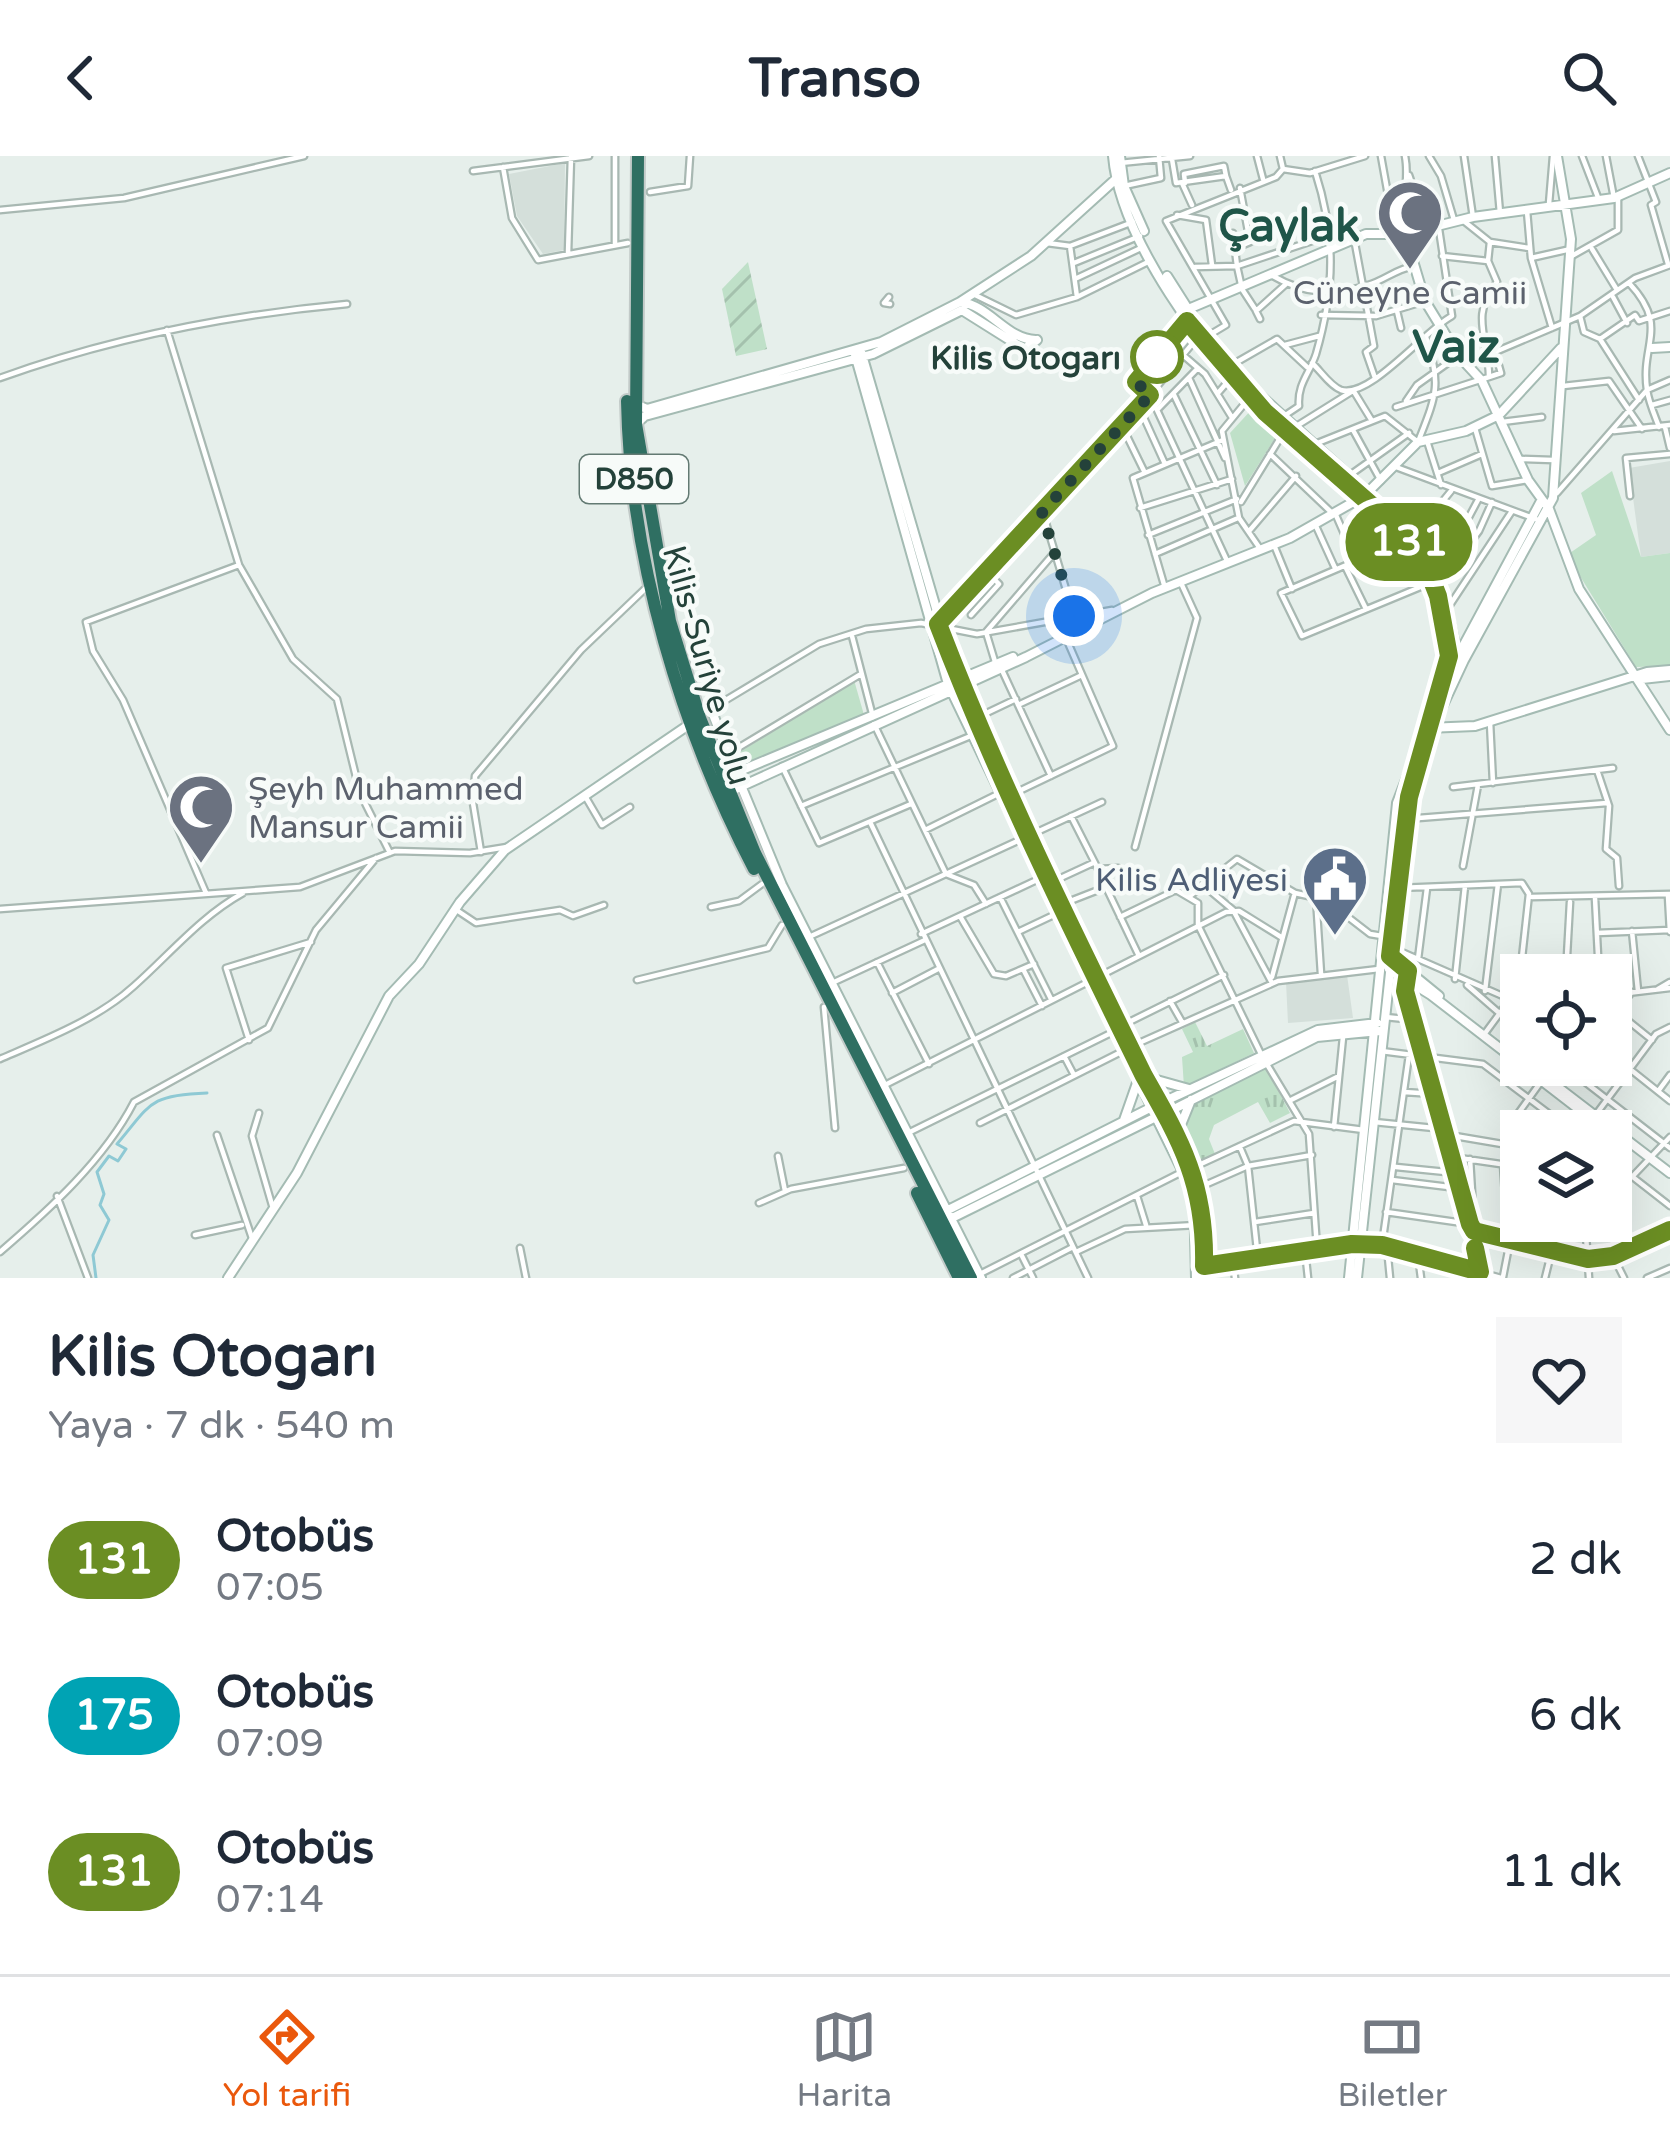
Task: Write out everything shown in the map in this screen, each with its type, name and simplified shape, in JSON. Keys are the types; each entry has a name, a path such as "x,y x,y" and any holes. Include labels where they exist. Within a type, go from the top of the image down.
{"highway":[{"name":"Kilis-Suriye yolu","path":"634,156 622,244 627,419 652,583 692,723 729,784 762,884 782,925 904,1168 967,1277"},
{"name":"D850","path":"634,156 636,424 670,621 700,718 755,854 944,1216 967,1277"}],"street":[{"path":"0,210 124,198 304,156"},
{"path":"473,171 589,156"},
{"path":"503,167 512,218 534,256 568,253 622,244 615,156"},
{"path":"650,192 688,186 690,156"},
{"path":"635,404 647,409 910,340 1047,243 1119,172 1159,158 1190,156"},
{"path":"1257,156 1263,179"},
{"path":"1280,156 1282,169"},
{"path":"935,624 1123,428 1183,354 1201,337 1226,325 1166,221 1282,169 1316,171 1365,156"},
{"path":"1381,156 1390,206 1400,204"},
{"path":"1405,156 1428,230"},
{"path":"1429,156 1464,221 1490,242 1529,248"},
{"path":"1464,221 1465,156"},
{"path":"1495,156 1500,213"},
{"path":"1552,498 1559,460 1570,253 1569,206 1556,156"},
{"path":"1549,207 1556,156"},
{"path":"1582,156 1599,200"},
{"path":"1531,258 1592,249 1618,230 1617,197 1606,156"},
{"path":"1396,407 1501,373 1495,352 1565,318 1580,316 1629,283 1669,265 1638,156"},
{"path":"568,253 571,157"},
{"path":"1119,172 1161,178 1159,158"},
{"path":"1177,158 1176,183 1226,176 1231,191"},
{"path":"1283,416 1298,406 1298,391 1310,366 1335,261 1316,171"},
{"path":"1119,172 1133,223 1186,316 1232,378 1407,527 1433,563 1460,662"},
{"path":"1119,172 1186,316"},
{"path":"1195,267 1237,266 1376,232 1405,234 1500,213 1617,197 1670,172"},
{"path":"1409,175 1400,204 1426,302 1457,355 1485,379"},
{"path":"1183,183 1193,207"},
{"path":"1236,248 1250,242 1240,188"},
{"path":"1527,211 1531,258 1552,328"},
{"path":"1177,215 1206,220 1211,265"},
{"path":"1047,243 1070,246 1133,223"},
{"path":"1148,535 1238,503 1290,428 1376,378 1452,316 1453,293 1439,229"},
{"path":"1233,233 1240,284 1260,319"},
{"path":"1354,238 1375,346 1366,352 1376,378"},
{"path":"1228,563 1150,395 1133,386 1186,316 1213,297 1332,240"},
{"path":"1073,263 1143,241"},
{"path":"1077,278 1143,241"},
{"path":"1490,242 1488,261 1497,281 1481,302 1485,379 1579,589 1670,730"},
{"path":"1070,246 1077,297"},
{"path":"1592,249 1626,321"},
{"path":"1442,256 1488,261"},
{"path":"973,294 1016,315 1077,297 1153,259"},
{"path":"1267,273 1286,284 1326,292 1360,286 1414,266"},
{"path":"1629,283 1652,316 1656,337 1647,390 1665,426 1670,451 1626,458 1630,496"},
{"path":"1257,310 1286,284"},
{"path":"1322,315 1367,316 1426,302"},
{"path":"0,378 78,350 167,330 347,304"},
{"path":"974,305 1024,340 1037,340 1024,349 961,306 974,305"},
{"path":"1397,311 1401,328"},
{"path":"1600,339 1626,321 1670,311"},
{"path":"1580,316 1584,332 1600,339 1639,400"},
{"path":"167,330 239,566 260,593 292,659 337,699 350,764 390,853"},
{"path":"1423,442 1438,373 1425,335"},
{"path":"1286,345 1318,336"},
{"path":"1201,337 1290,428 1350,475 1407,539 1437,582"},
{"path":"1406,401 1417,385 1483,338"},
{"path":"1230,366 1277,339 1336,387 1352,390 1372,421"},
{"path":"1501,418 1564,345"},
{"path":"1652,348 1670,347"},
{"path":"636,424 645,416 858,353"},
{"path":"858,353 954,685 973,735 1052,882 1060,909"},
{"path":"1183,354 1218,393 1231,416"},
{"path":"1157,410 1197,369"},
{"path":"1190,378 1233,478 1240,518 1261,550"},
{"path":"1218,393 1232,378"},
{"path":"1353,1278 1397,803 1469,643 1545,505 1647,390 1670,380"},
{"path":"1563,386 1609,381 1642,429"},
{"path":"1174,395 1216,484"},
{"path":"1165,588 1132,478 1220,442 1231,416 1250,397"},
{"path":"1652,405 1670,400"},
{"path":"1139,408 1165,464"},
{"path":"1315,444 1385,416 1423,442 1441,484"},
{"path":"729,784 1066,638 1165,588 1274,545 1366,494 1423,442 1501,418 1542,417"},
{"path":"1614,430 1665,426"},
{"path":"1123,428 1145,473"},
{"path":"1475,428 1496,489 1528,480"},
{"path":"1353,430 1382,481"},
{"path":"1350,475 1409,433"},
{"path":"1396,442 1406,455"},
{"path":"1270,454 1334,514 1357,561"},
{"path":"1438,473 1484,454"},
{"path":"1521,459 1559,460"},
{"path":"1394,466 1451,491 1537,519"},
{"path":"1250,530 1296,476"},
{"path":"1140,508 1233,478"},
{"path":"1407,527 1433,513 1451,491"},
{"path":"1433,563 1461,532 1479,498"},
{"path":"1407,539 1281,593 1304,637 1450,577 1492,502"},
{"path":"1385,969 1406,819 1445,680 1449,647 1445,612 1513,511"},
{"path":"1042,512 1074,616"},
{"path":"1155,554 1240,518"},
{"path":"1469,643 1534,532 1537,519"},
{"path":"1316,524 1336,570"},
{"path":"1534,532 1557,540"},
{"path":"1274,545 1292,589"},
{"path":"986,632 1055,552"},
{"path":"206,893 123,700 93,651 86,622 239,566"},
{"path":"1345,566 1366,610"},
{"path":"971,615 999,584 987,572"},
{"path":"1135,848 1197,617 1180,582"},
{"path":"481,852 473,803 475,776 581,650 652,583"},
{"path":"1120,610 986,632 956,632 935,624 851,634 785,662 711,709 728,754 729,784 908,1133 944,1216 1318,1030 1380,1025"},
{"path":"999,666 1086,628"},
{"path":"986,632 1051,776"},
{"path":"851,634 873,720 924,831 946,874 974,885 986,904"},
{"path":"1454,636 1469,643"},
{"path":"924,831 1113,746 1066,638"},
{"path":"1449,647 1460,662"},
{"path":"1445,680 1460,662"},
{"path":"728,754 861,674"},
{"path":"1431,727 1475,726 1634,679 1670,674"},
{"path":"974,719 1082,675"},
{"path":"954,685 974,719 1005,794"},
{"path":"729,784 781,765 873,720"},
{"path":"1490,721 1493,783"},
{"path":"232,1275 275,1210 389,996 418,964 455,909 512,846 692,723"},
{"path":"800,806 973,735"},
{"path":"781,765 819,843 911,804"},
{"path":"1454,787 1612,768"},
{"path":"1597,770 1607,803 1610,834 1606,849 1616,858 1619,886"},
{"path":"1463,866 1478,785"},
{"path":"585,796 602,825 630,807"},
{"path":"808,937 1102,802"},
{"path":"1406,819 1607,803"},
{"path":"1070,816 1093,863 1101,871 1118,868"},
{"path":"872,824 1088,1278"},
{"path":"1026,836 1041,878 1198,1188 1205,1223 1200,1278"},
{"path":"0,909 315,884 390,853 481,852 512,846"},
{"path":"0,1252 126,1124 134,1102 268,1028 332,905 376,858"},
{"path":"1190,896 1237,859 1295,893 1316,897 1370,934 1384,937"},
{"path":"1052,882 1093,863"},
{"path":"832,983 1041,878"},
{"path":"1398,888 1522,883 1529,897 1523,954"},
{"path":"711,908 739,901 762,884"},
{"path":"1202,884 1233,910 1281,938"},
{"path":"1485,992 1498,884"},
{"path":"1018,932 1103,886 1138,956"},
{"path":"1455,979 1466,886"},
{"path":"1418,959 1427,887"},
{"path":"0,1058 37,1045 127,992 214,911 248,890"},
{"path":"1120,917 1176,890 1198,903 1198,925 1300,1122 1312,1155 1317,1248"},
{"path":"1272,983 1295,893"},
{"path":"1529,897 1669,894 1670,931 1597,933"},
{"path":"1000,897 1052,1001"},
{"path":"1316,897 1321,974"},
{"path":"1595,898 1598,954"},
{"path":"1568,954 1570,899"},
{"path":"455,909 476,923 560,910 573,916 604,905"},
{"path":"883,1086 1233,910"},
{"path":"1233,910 1272,983"},
{"path":"960,916 991,971 1003,977 1034,964"},
{"path":"637,980 768,948 782,925"},
{"path":"1632,931 1635,992"},
{"path":"249,1040 226,968 311,942"},
{"path":"1390,951 1500,997"},
{"path":"1390,951 1407,975 1500,1046"},
{"path":"877,962 929,1064"},
{"path":"892,993 938,969"},
{"path":"1023,969 1042,1006"},
{"path":"980,1123 1235,998 1272,983 1321,974 1385,969 1407,975 1430,987 1500,1045"},
{"path":"1430,987 1446,974"},
{"path":"908,1133 1224,975"},
{"path":"1407,975 1414,1020 1472,1228 1480,1275"},
{"path":"1466,984 1500,1015 1484,1034"},
{"path":"1632,992 1670,985"},
{"path":"1170,1001 1182,1022"},
{"path":"824,1007 835,1128"},
{"path":"1264,1058 1317,1036 1414,1020"},
{"path":"1632,1024 1652,1040"},
{"path":"1356,1245 1381,1052 1380,1025"},
{"path":"1632,1069 1667,1028 1670,1037"},
{"path":"1334,1127 1344,1031"},
{"path":"1381,1052 1483,1064 1543,1110"},
{"path":"1390,1278 1384,1246 1409,1054"},
{"path":"1064,1056 1074,1076"},
{"path":"1632,1071 1670,1101"},
{"path":"1657,1091 1670,1075"},
{"path":"1140,1076 1191,1095"},
{"path":"1123,1122 1140,1076"},
{"path":"1288,1101 1339,1076"},
{"path":"1520,1110 1537,1086"},
{"path":"1552,1086 1584,1110"},
{"path":"1591,1086 1667,1146"},
{"path":"1600,1110 1618,1086"},
{"path":"1404,1092 1435,1094"},
{"path":"1176,1138 1191,1095"},
{"path":"1036,1171 1123,1122 1158,1111"},
{"path":"1158,1111 1176,1138 1187,1170 1200,1278"},
{"path":"260,1113 252,1136 275,1210"},
{"path":"967,1277 1187,1170 1300,1122 1364,1130"},
{"path":"1373,1122 1500,1142"},
{"path":"218,1135 253,1241"},
{"path":"1632,1173 1667,1146 1670,1137"},
{"path":"1240,1146 1248,1166 1258,1259"},
{"path":"1632,1148 1648,1160"},
{"path":"1632,1149 1670,1176"},
{"path":"1198,1188 1248,1166 1312,1155"},
{"path":"778,1156 785,1191"},
{"path":"1452,1157 1500,1164"},
{"path":"1470,1159 1472,1228"},
{"path":"1394,1167 1456,1173"},
{"path":"759,1203 785,1191 904,1168"},
{"path":"1632,1177 1670,1206"},
{"path":"1392,1180 1460,1188"},
{"path":"57,1196 88,1278"},
{"path":"1137,1196 1146,1228"},
{"path":"1387,1212 1500,1238"},
{"path":"1255,1222 1316,1213"},
{"path":"195,1235 244,1225"},
{"path":"1013,1278 1031,1274 1120,1230 1197,1225"},
{"path":"1514,1242 1588,1259 1613,1256 1670,1230"},
{"path":"1204,1266 1317,1248 1384,1246 1502,1278 1509,1242"},
{"path":"1545,1278 1549,1242"},
{"path":"1587,1242 1588,1278"},
{"path":"1629,1242 1630,1248"},
{"path":"520,1248 526,1278"},
{"path":"1305,1250 1308,1278"},
{"path":"1021,1254 1031,1274"},
{"path":"1418,1255 1421,1278"},
{"path":"1613,1256 1624,1278"},
{"path":"1233,1262 1235,1278"},
{"path":"1448,1263 1450,1278"},
{"path":"1647,1278 1670,1268"}],"shaded area":[{"path":"565,163 564,250 543,254 517,216 509,174"},
{"path":"1670,461 1670,553 1641,557 1629,468"},
{"path":"1347,975 1353,1018 1288,1023 1286,982"}],"green space":[{"path":"748,262 767,349 736,356 722,289"},
{"path":"1253,408 1279,432 1245,486 1230,433"},
{"path":"1612,471 1641,557 1670,553 1670,666 1636,667 1567,555 1596,535 1581,493"},
{"path":"854,680 864,715 741,770 735,755"},
{"path":"1195,1022 1207,1046 1243,1029 1254,1053 1184,1087 1182,1057 1193,1052 1182,1029"},
{"path":"1266,1067 1290,1113 1270,1123 1258,1102 1214,1125 1209,1139 1215,1154 1194,1164 1181,1135 1192,1105"}],"waterway":[{"path":"96,1278 93,1255 109,1220 100,1205 104,1194 97,1172 109,1156 118,1161 126,1149 117,1144 153,1104 173,1096 207,1093"}],"bus line":[{"name":"131","path":"1475,1248 1480,1272 1382,1245 1352,1244 1204,1266 1200,1194 1165,1115 1166,1106 1144,1076 1029,835 959,687 938,624 1150,395 1136,382 1187,321 1265,412 1400,530 1427,568 1438,596 1449,656 1409,797 1390,956 1408,971 1405,991 1470,1224 1474,1231 1588,1259 1613,1256 1670,1230"}],"place":[{"name":"Cüneyne Camii","path":"1410,272"},
{"name":"Kilis Otogarı","path":"1157,357"},
{"name":"Şeyh Muhammed Mansur Camii","path":"201,866"},
{"name":"Kilis Adliyesi","path":"1335,938"}],"district":[{"name":"Çaylak","path":"1289,225"},
{"name":"Vaiz","path":"1456,346"}],"route":[{"path":"1074,616 1042,512 1150,395 1136,382 1161,352 1157,357"}]}
